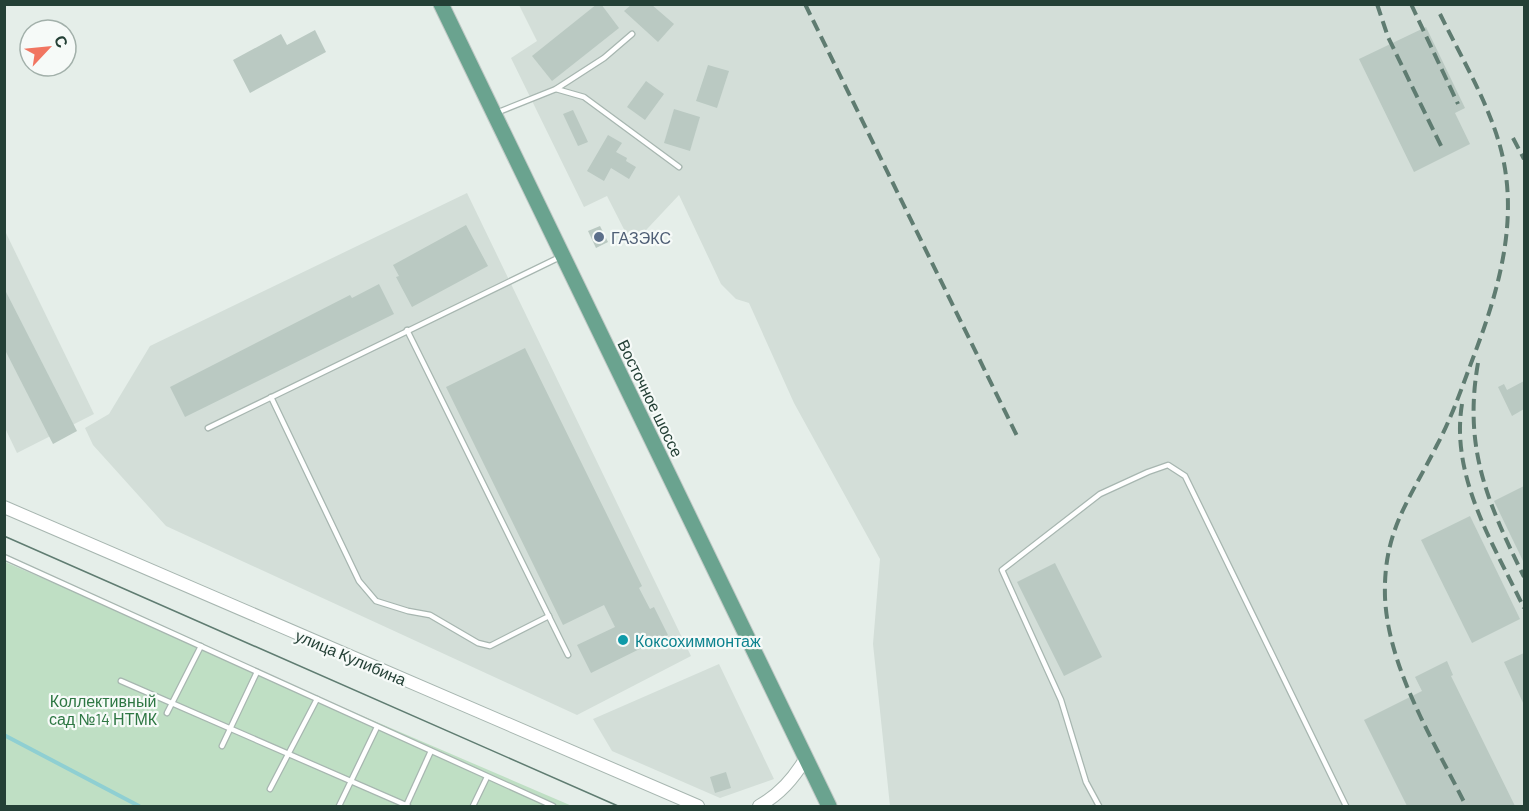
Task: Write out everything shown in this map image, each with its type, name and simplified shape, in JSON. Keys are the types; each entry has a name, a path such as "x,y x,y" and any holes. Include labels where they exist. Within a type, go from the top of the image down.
{"main road":[{"name":"Восточное шоссе","path":"441,4 829,807"}],"street":[{"name":"улица Кулибина","path":"4,507 681,803 698,807"},
{"path":"759,807 774,798 792,779 806,758"}],"lane":[{"path":"494,114 556,89 604,58 632,34"},
{"path":"556,89 584,97 679,167"},
{"path":"207,428 562,256"},
{"path":"407,330 568,655"},
{"path":"271,397 359,581 376,601 430,615 478,643 490,646 549,616"},
{"path":"1099,807 1086,782 1061,700 1002,570 1100,494 1168,465 1185,476 1346,807"},
{"path":"4,556 544,805 553,807"},
{"path":"167,713 201,646"},
{"path":"222,746 256,672"},
{"path":"121,681 406,806 431,751"},
{"path":"270,789 317,699"},
{"path":"339,807 377,727"},
{"path":"473,807 487,777"}],"shaded area":[{"path":"519,5 1524,5 1524,806 890,806 873,644 880,559 794,403 749,303 736,299 721,284 679,195 632,245 607,196 584,207 511,58 537,41"},
{"name":"Коксохиммонтаж","path":"467,193 691,656 577,715 166,526 93,445 85,428 109,414 150,346"},
{"path":"4,229 94,414 17,453 5,428"},
{"path":"719,664 774,779 720,798 612,751 593,719"}],"green space":[{"name":"Коллективный сад №14 НТМК","path":"5,562 572,806 5,806"}],"building":[{"path":"597,4 601,4 619,28 552,81 532,56"},
{"path":"631,5 652,5 674,24 658,42 624,11"},
{"path":"1426,27 1465,108 1455,113 1470,144 1414,172 1359,59"},
{"path":"315,30 326,52 250,93 233,60 281,34 287,45"},
{"path":"708,65 729,71 717,108 696,101"},
{"path":"646,81 664,94 645,120 627,107"},
{"path":"674,109 700,117 690,151 664,143"},
{"path":"573,110 588,142 578,146 563,114"},
{"path":"608,135 622,143 616,152 636,167 629,179 611,168 604,181 587,171"},
{"path":"466,225 488,266 412,307 396,277 399,276 393,265"},
{"path":"600,226 608,242 596,248 588,231"},
{"path":"379,284 394,314 185,417 170,387 350,295 352,298"},
{"path":"4,288 77,431 53,444 4,348"},
{"path":"525,348 642,586 639,588 650,609 654,607 668,635 591,673 577,645 615,627 604,605 563,625 446,387"},
{"path":"1524,381 1524,409 1512,416 1498,387 1504,384 1507,390"},
{"path":"1524,486 1524,563 1494,501"},
{"path":"1470,516 1520,619 1472,643 1421,540"},
{"path":"1055,563 1102,657 1064,676 1017,582"},
{"path":"1524,653 1524,705 1504,662"},
{"path":"1447,661 1453,675 1451,676 1515,806 1407,806 1364,720 1422,691 1415,677"},
{"path":"726,772 731,788 715,793 710,777"}],"waterway":[{"path":"4,735 139,806"}],"tram line":[{"path":"4,536 618,806"}],"railway":[{"path":"805,4 1019,440"},
{"path":"1377,4 1388,37 1443,150"},
{"path":"1411,4 1458,104"},
{"path":"1440,14 1481,95 1495,129 1506,173 1507,227 1498,280 1473,358 1447,424 1408,500 1393,535 1388,553 1385,597 1388,624 1404,678 1415,705 1466,806"},
{"path":"1513,138 1524,159"},
{"path":"1478,363 1474,394 1476,449 1490,499 1524,577"},
{"path":"1462,404 1460,431 1462,458 1468,484 1488,535 1524,608"}],"place":[{"name":"ГАЗЭКС","path":"599,237"},
{"name":"Коксохиммонтаж","path":"623,640"}]}
